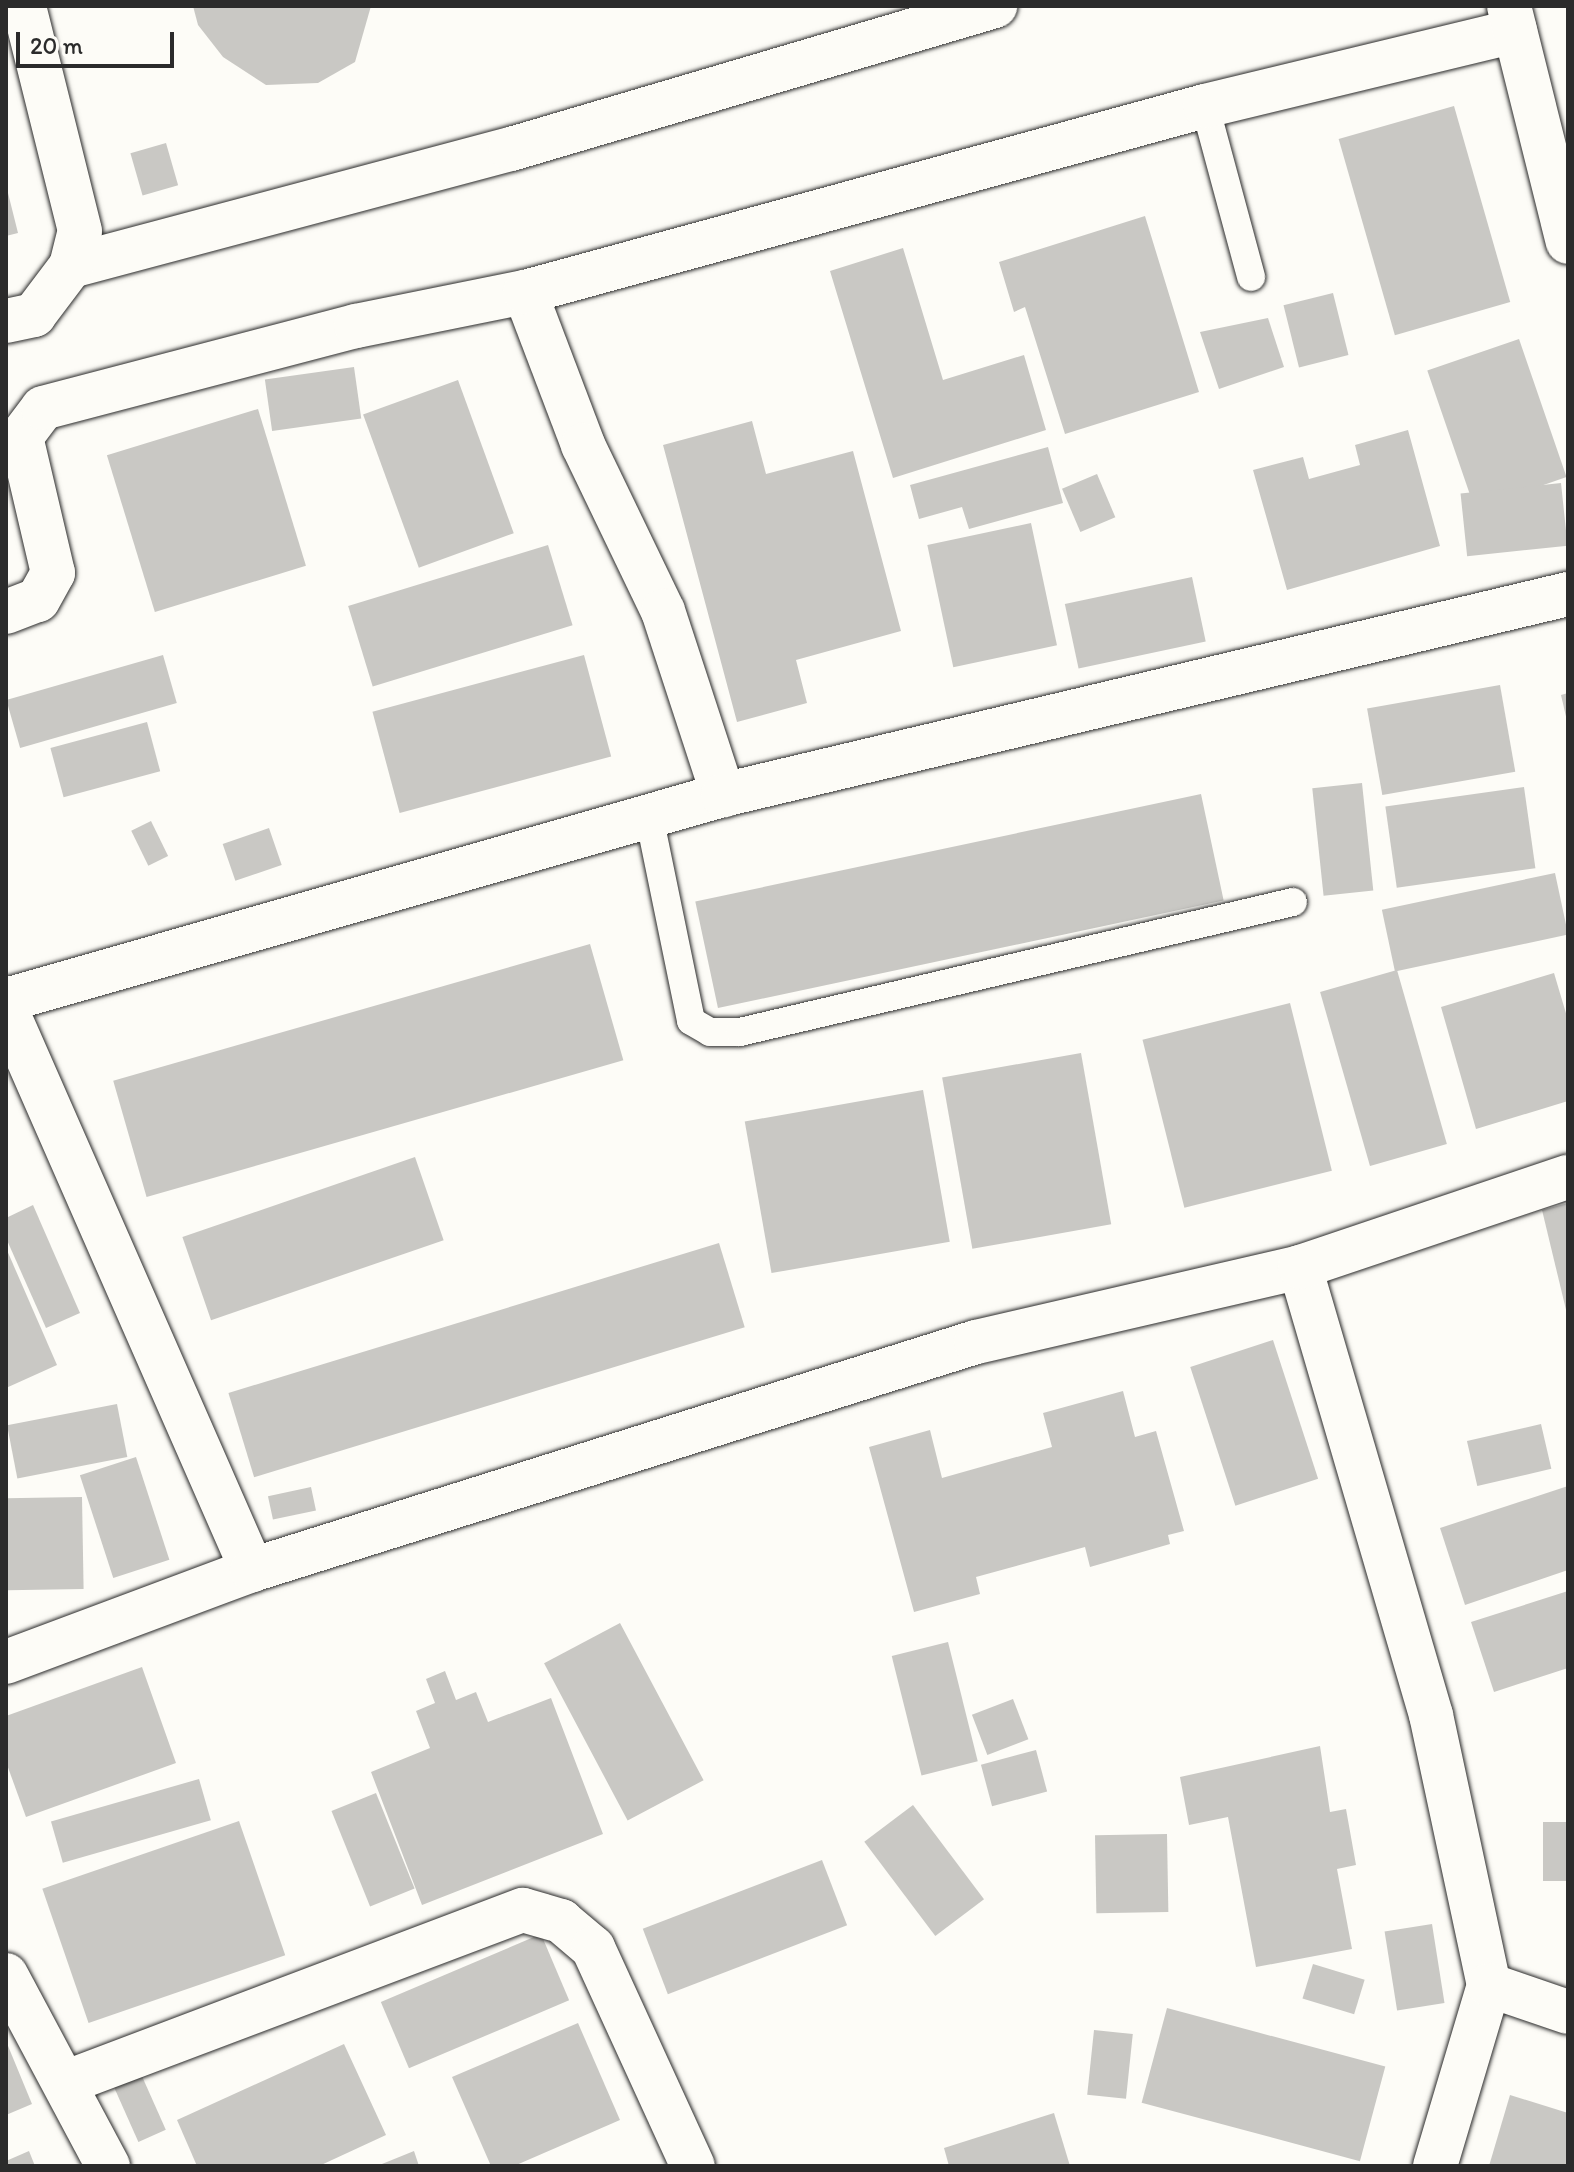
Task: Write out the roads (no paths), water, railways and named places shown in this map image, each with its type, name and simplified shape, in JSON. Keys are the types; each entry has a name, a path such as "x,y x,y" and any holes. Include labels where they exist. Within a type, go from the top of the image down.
{"street":[{"path":"6,321 34,315 71,266 80,231 24,6"},
{"path":"71,266 511,149 995,6"},
{"path":"6,612 38,600 53,573 21,437 43,408 356,326 525,292 1205,106 1512,18 1568,242"},
{"path":"525,292 583,445 663,611 723,795"},
{"path":"6,1000 723,795 1568,594"},
{"path":"6,1009 252,1570"},
{"path":"6,1662 252,1570 976,1342 1300,1267 1568,1177"},
{"path":"1300,1267 1431,1715 1489,1985 1435,2166"},
{"path":"67,2082 523,1910 561,1921 593,1948 693,2166"},
{"path":"6,1975 67,2082 108,2166"},
{"path":"1489,1985 1568,2012"}],"lane":[{"path":"1205,106 1251,277"},
{"path":"649,816 691,1021 710,1032 740,1032 1293,902"}]}
